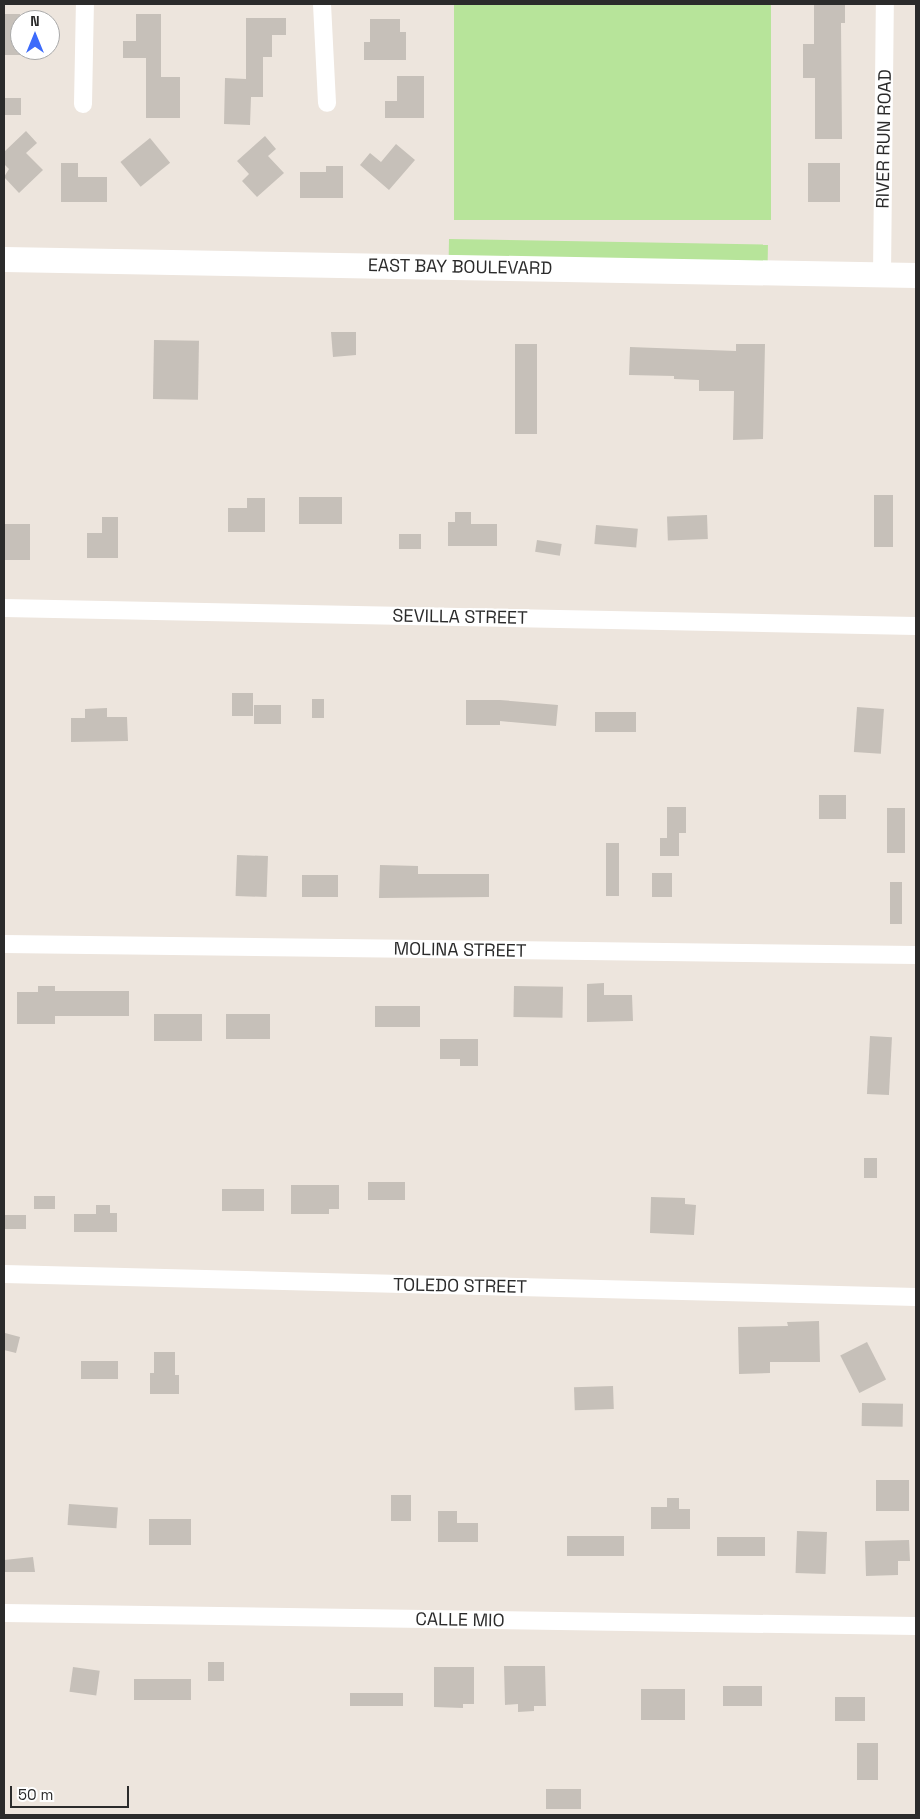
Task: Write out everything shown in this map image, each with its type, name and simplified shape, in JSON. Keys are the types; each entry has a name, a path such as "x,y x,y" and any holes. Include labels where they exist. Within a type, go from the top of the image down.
{"main road":[{"name":"EAST BAY BOULEVARD","path":"4,258 916,275"}],"street":[{"path":"84,104 85,4"},
{"path":"322,4 327,103"},
{"name":"RIVER RUN ROAD","path":"882,275 885,4"},
{"name":"SEVILLA STREET","path":"4,608 916,626"},
{"name":"MOLINA STREET","path":"4,944 916,955"},
{"name":"TOLEDO STREET","path":"4,1274 916,1297"},
{"name":"CALLE MIO","path":"4,1613 916,1626"}],"green space":[{"path":"454,4 771,4 771,220 454,220"},
{"path":"449,239 768,245 768,264 449,258"}],"building":[{"path":"814,4 845,4 845,23 841,23 842,139 815,139 815,78 803,78 803,44 814,44"},
{"path":"4,14 10,14 10,55 4,55"},
{"path":"136,14 161,14 161,77 180,77 180,118 146,118 146,58 123,58 123,41 136,41"},
{"path":"246,18 286,18 286,35 272,35 272,57 263,57 263,97 251,97 250,125 224,124 225,78 246,79"},
{"path":"370,19 400,19 400,32 406,32 406,60 364,60 364,42 370,42"},
{"path":"397,76 424,76 424,118 385,118 385,101 397,101"},
{"path":"4,98 21,98 21,115 4,115"},
{"path":"26,131 37,143 26,153 43,170 19,193 4,177 9,169 4,164 4,152"},
{"path":"265,136 276,149 268,156 284,173 257,197 242,181 249,174 237,161"},
{"path":"150,138 170,163 141,187 120,162"},
{"path":"396,144 415,160 389,190 360,165 370,153 381,162"},
{"path":"61,163 78,163 78,177 107,177 107,202 61,202"},
{"path":"808,163 840,163 840,202 808,202"},
{"path":"326,166 343,166 343,198 300,198 300,172 326,172"},
{"path":"331,332 356,332 356,355 333,357"},
{"path":"154,340 199,341 198,400 153,399"},
{"path":"515,344 537,344 537,434 515,434"},
{"path":"736,344 765,344 763,439 733,440 734,391 699,391 699,380 674,379 674,376 629,375 630,347 736,351"},
{"path":"874,495 893,495 893,547 874,547"},
{"path":"299,497 342,497 342,524 299,524"},
{"path":"247,498 265,498 265,532 228,532 228,508 247,508"},
{"path":"455,512 471,512 471,524 497,524 497,546 448,546 448,522 455,522"},
{"path":"707,515 708,539 668,540 667,516"},
{"path":"102,517 118,517 118,558 87,558 87,533 102,533"},
{"path":"4,524 30,524 30,560 4,560"},
{"path":"596,525 638,529 636,548 594,544"},
{"path":"399,534 421,534 421,549 399,549"},
{"path":"537,540 562,544 560,556 535,552"},
{"path":"232,693 253,693 253,716 232,716"},
{"path":"312,699 324,699 324,718 312,718"},
{"path":"466,700 500,700 558,705 556,726 500,721 500,725 466,725"},
{"path":"254,705 281,705 281,724 254,724"},
{"path":"857,707 884,709 881,754 854,752"},
{"path":"107,708 107,717 127,717 128,741 71,742 71,718 85,718 85,709"},
{"path":"595,712 636,712 636,732 595,732"},
{"path":"819,795 846,795 846,819 819,819"},
{"path":"667,807 686,807 686,833 679,833 679,856 660,856 660,838 667,838"},
{"path":"887,808 905,808 905,853 887,853"},
{"path":"606,843 619,843 619,896 606,896"},
{"path":"237,855 268,856 267,897 236,896"},
{"path":"380,865 418,866 418,874 489,874 489,897 379,898"},
{"path":"652,873 672,873 672,897 652,897"},
{"path":"302,875 338,875 338,897 302,897"},
{"path":"890,882 902,882 902,924 890,924"},
{"path":"604,983 604,995 632,995 633,1021 587,1022 587,984"},
{"path":"38,986 55,986 55,991 129,991 129,1016 55,1016 55,1024 17,1024 17,992 38,992"},
{"path":"514,986 563,987 562,1018 513,1017"},
{"path":"375,1006 420,1006 420,1027 375,1027"},
{"path":"154,1014 202,1014 202,1041 154,1041"},
{"path":"226,1014 270,1014 270,1039 226,1039"},
{"path":"870,1036 892,1037 889,1095 867,1094"},
{"path":"440,1039 478,1039 478,1066 460,1066 460,1059 440,1059"},
{"path":"864,1158 877,1158 877,1178 864,1178"},
{"path":"368,1182 405,1182 405,1200 368,1200"},
{"path":"291,1185 339,1185 339,1209 329,1209 329,1214 291,1214"},
{"path":"222,1189 264,1189 264,1211 222,1211"},
{"path":"34,1196 55,1196 55,1209 34,1209"},
{"path":"651,1197 685,1198 685,1204 696,1205 694,1235 650,1233"},
{"path":"96,1205 110,1205 110,1213 117,1213 117,1232 74,1232 74,1214 96,1214"},
{"path":"4,1215 26,1215 26,1229 4,1229"},
{"path":"819,1321 820,1362 770,1362 770,1373 739,1374 738,1327 788,1326 787,1322"},
{"path":"5,1333 20,1337 16,1353 4,1350"},
{"path":"867,1342 886,1379 859,1393 840,1356"},
{"path":"154,1352 175,1352 175,1375 179,1375 179,1394 150,1394 150,1373 154,1373"},
{"path":"81,1361 118,1361 118,1379 81,1379"},
{"path":"613,1386 614,1409 575,1410 574,1387"},
{"path":"862,1403 903,1404 903,1427 862,1426"},
{"path":"876,1480 909,1480 909,1511 876,1511"},
{"path":"391,1495 411,1495 411,1521 391,1521"},
{"path":"667,1498 679,1498 679,1509 690,1509 690,1529 651,1529 651,1507 667,1507"},
{"path":"69,1504 118,1507 116,1528 68,1525"},
{"path":"438,1511 457,1511 457,1523 478,1523 478,1542 438,1542"},
{"path":"149,1519 191,1519 191,1545 149,1545"},
{"path":"797,1531 827,1532 826,1574 796,1573"},
{"path":"567,1536 624,1536 624,1556 567,1556"},
{"path":"717,1537 765,1537 765,1556 717,1556"},
{"path":"909,1540 910,1561 898,1561 898,1575 866,1576 865,1541"},
{"path":"33,1557 35,1572 4,1572 4,1560"},
{"path":"208,1662 224,1662 224,1681 208,1681"},
{"path":"504,1666 545,1666 546,1706 534,1706 534,1711 518,1712 518,1704 505,1705"},
{"path":"73,1667 100,1671 96,1696 70,1692"},
{"path":"434,1667 474,1667 474,1704 463,1704 463,1708 434,1707"},
{"path":"134,1679 191,1679 191,1700 134,1700"},
{"path":"723,1686 762,1686 762,1706 723,1706"},
{"path":"641,1689 685,1689 685,1720 641,1720"},
{"path":"350,1693 403,1693 403,1706 350,1706"},
{"path":"835,1697 865,1697 865,1721 835,1721"},
{"path":"857,1743 878,1743 878,1780 857,1780"},
{"path":"546,1789 581,1789 581,1809 546,1809"}]}
